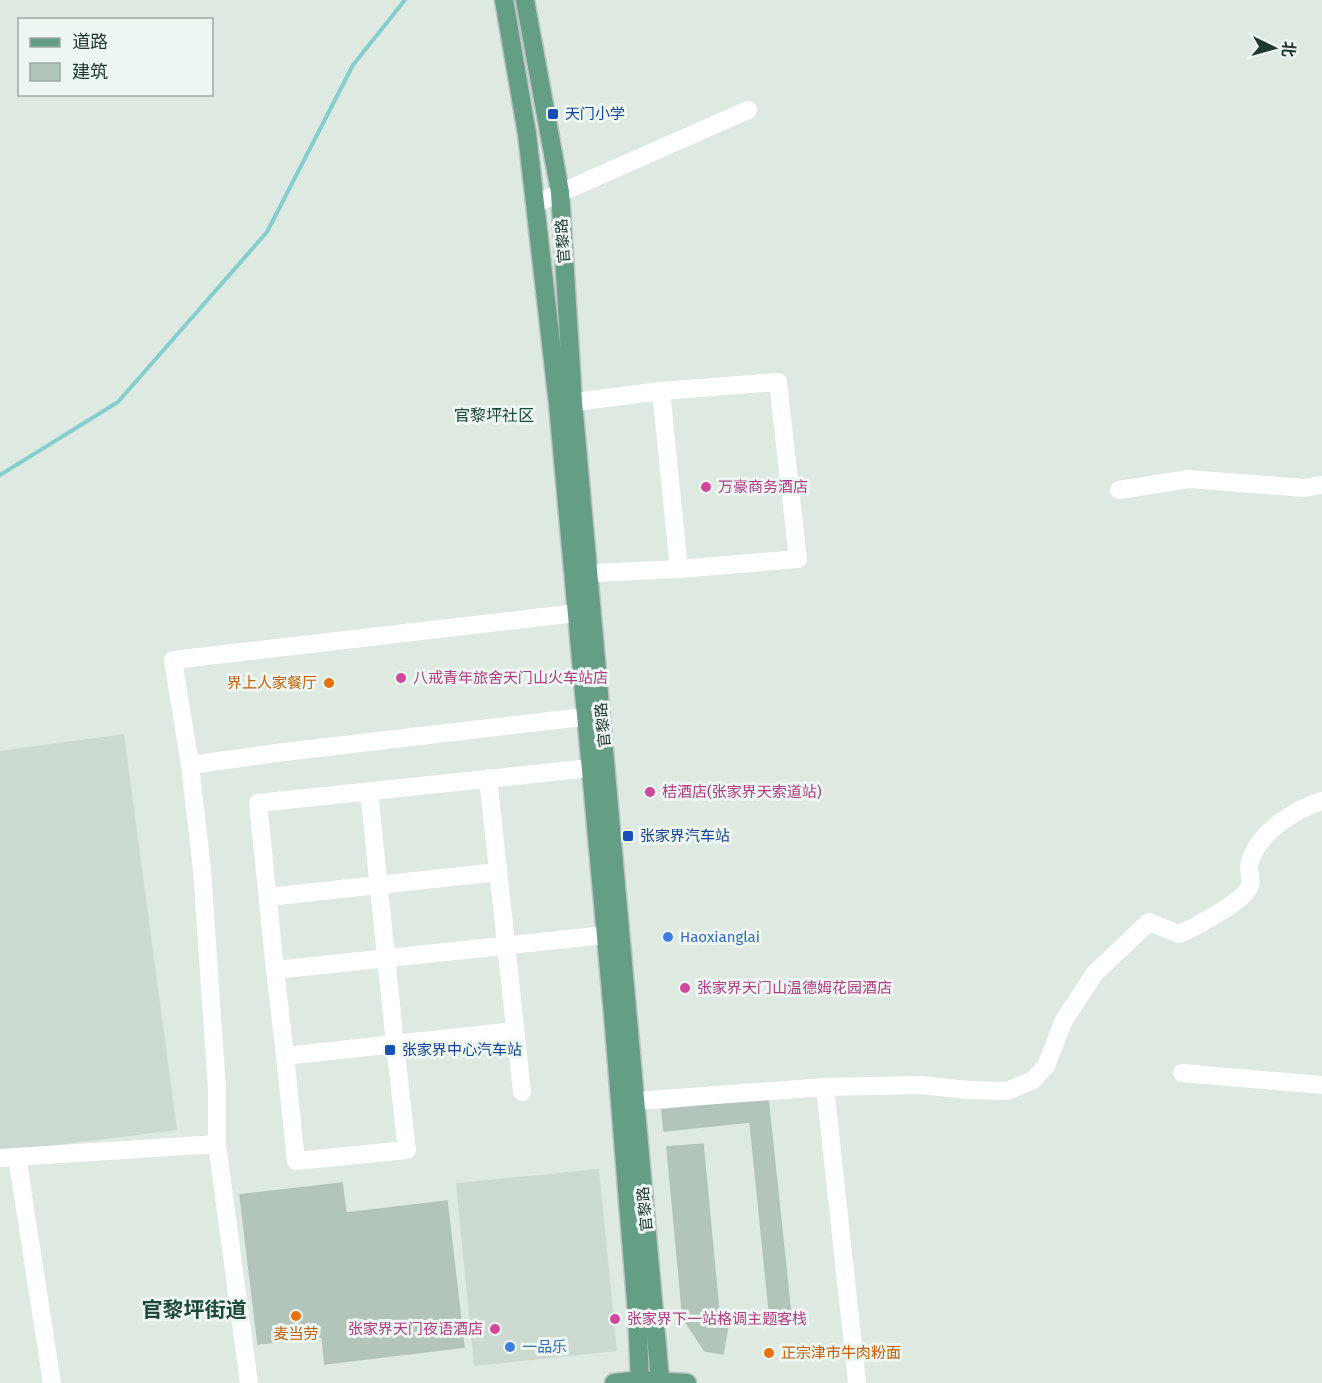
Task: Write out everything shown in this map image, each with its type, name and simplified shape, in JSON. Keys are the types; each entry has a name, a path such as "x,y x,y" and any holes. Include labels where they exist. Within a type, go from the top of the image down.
{"main road":[{"name":"官黎路","path":"525,0 560,192 566,403 628,1101 640,1380"},
{"name":"官黎路","path":"504,1 527,134 535,204 566,403"},
{"name":"官黎路","path":"581,574 577,614 594,716 590,768 605,935 628,1101 660,1380"},
{"path":"614,1383 640,1380 687,1383"}],"street":[{"path":"535,204 748,110"},
{"path":"566,403 661,391 778,382 798,559 581,574"},
{"path":"661,391 679,569"},
{"path":"1119,490 1189,479 1304,488 1322,485"},
{"path":"249,1383 217,1144 217,1089 204,893 190,765 173,660 577,614"},
{"path":"190,765 594,716"},
{"path":"369,792 407,1150 296,1161 258,803 590,768"},
{"path":"488,778 522,1092"},
{"path":"628,1101 825,1087 920,1085 1007,1091 1033,1080 1046,1066 1064,1020 1095,973 1149,922 1179,934 1246,894 1252,883 1249,863 1266,833 1309,805 1322,801"},
{"path":"268,897 498,872"},
{"path":"276,970 605,935"},
{"path":"285,1056 515,1031"},
{"path":"1182,1073 1322,1085"},
{"path":"825,1087 857,1383"},
{"path":"52,1383 9,1158 217,1144"}],"shaded area":[{"path":"124,734 177,1130 0,1152 0,751"},
{"path":"599,1169 617,1351 474,1366 456,1183"}],"building":[{"path":"768,1099 791,1316 770,1318 750,1122 664,1131 662,1110"},
{"path":"703,1144 719,1313 730,1314 723,1354 705,1351 683,1318 667,1147"},
{"path":"342,1183 346,1213 447,1201 464,1347 325,1364 322,1337 258,1344 240,1195"}],"waterway":[{"path":"0,475 118,402 267,232 353,65 405,0"}],"place":[{"name":"天门小学","path":"553,114"},
{"name":"万豪商务酒店","path":"706,487"},
{"name":"八戒青年旅舍天门山火车站店","path":"401,678"},
{"name":"界上人家餐厅","path":"329,683"},
{"name":"桔酒店(张家界天索道站)","path":"650,792"},
{"name":"张家界汽车站","path":"628,836"},
{"name":"Haoxianglai","path":"668,937"},
{"name":"张家界天门山温德姆花园酒店","path":"685,988"},
{"name":"张家界中心汽车站","path":"390,1050"},
{"name":"麦当劳","path":"296,1316"},
{"name":"张家界下一站格调主题客栈","path":"615,1319"},
{"name":"张家界天门夜语酒店","path":"495,1329"},
{"name":"一品乐","path":"510,1347"},
{"name":"正宗津市牛肉粉面","path":"769,1353"}],"district":[{"name":"官黎坪社区","path":"494,415"},
{"name":"官黎坪街道","path":"194,1310"}]}
